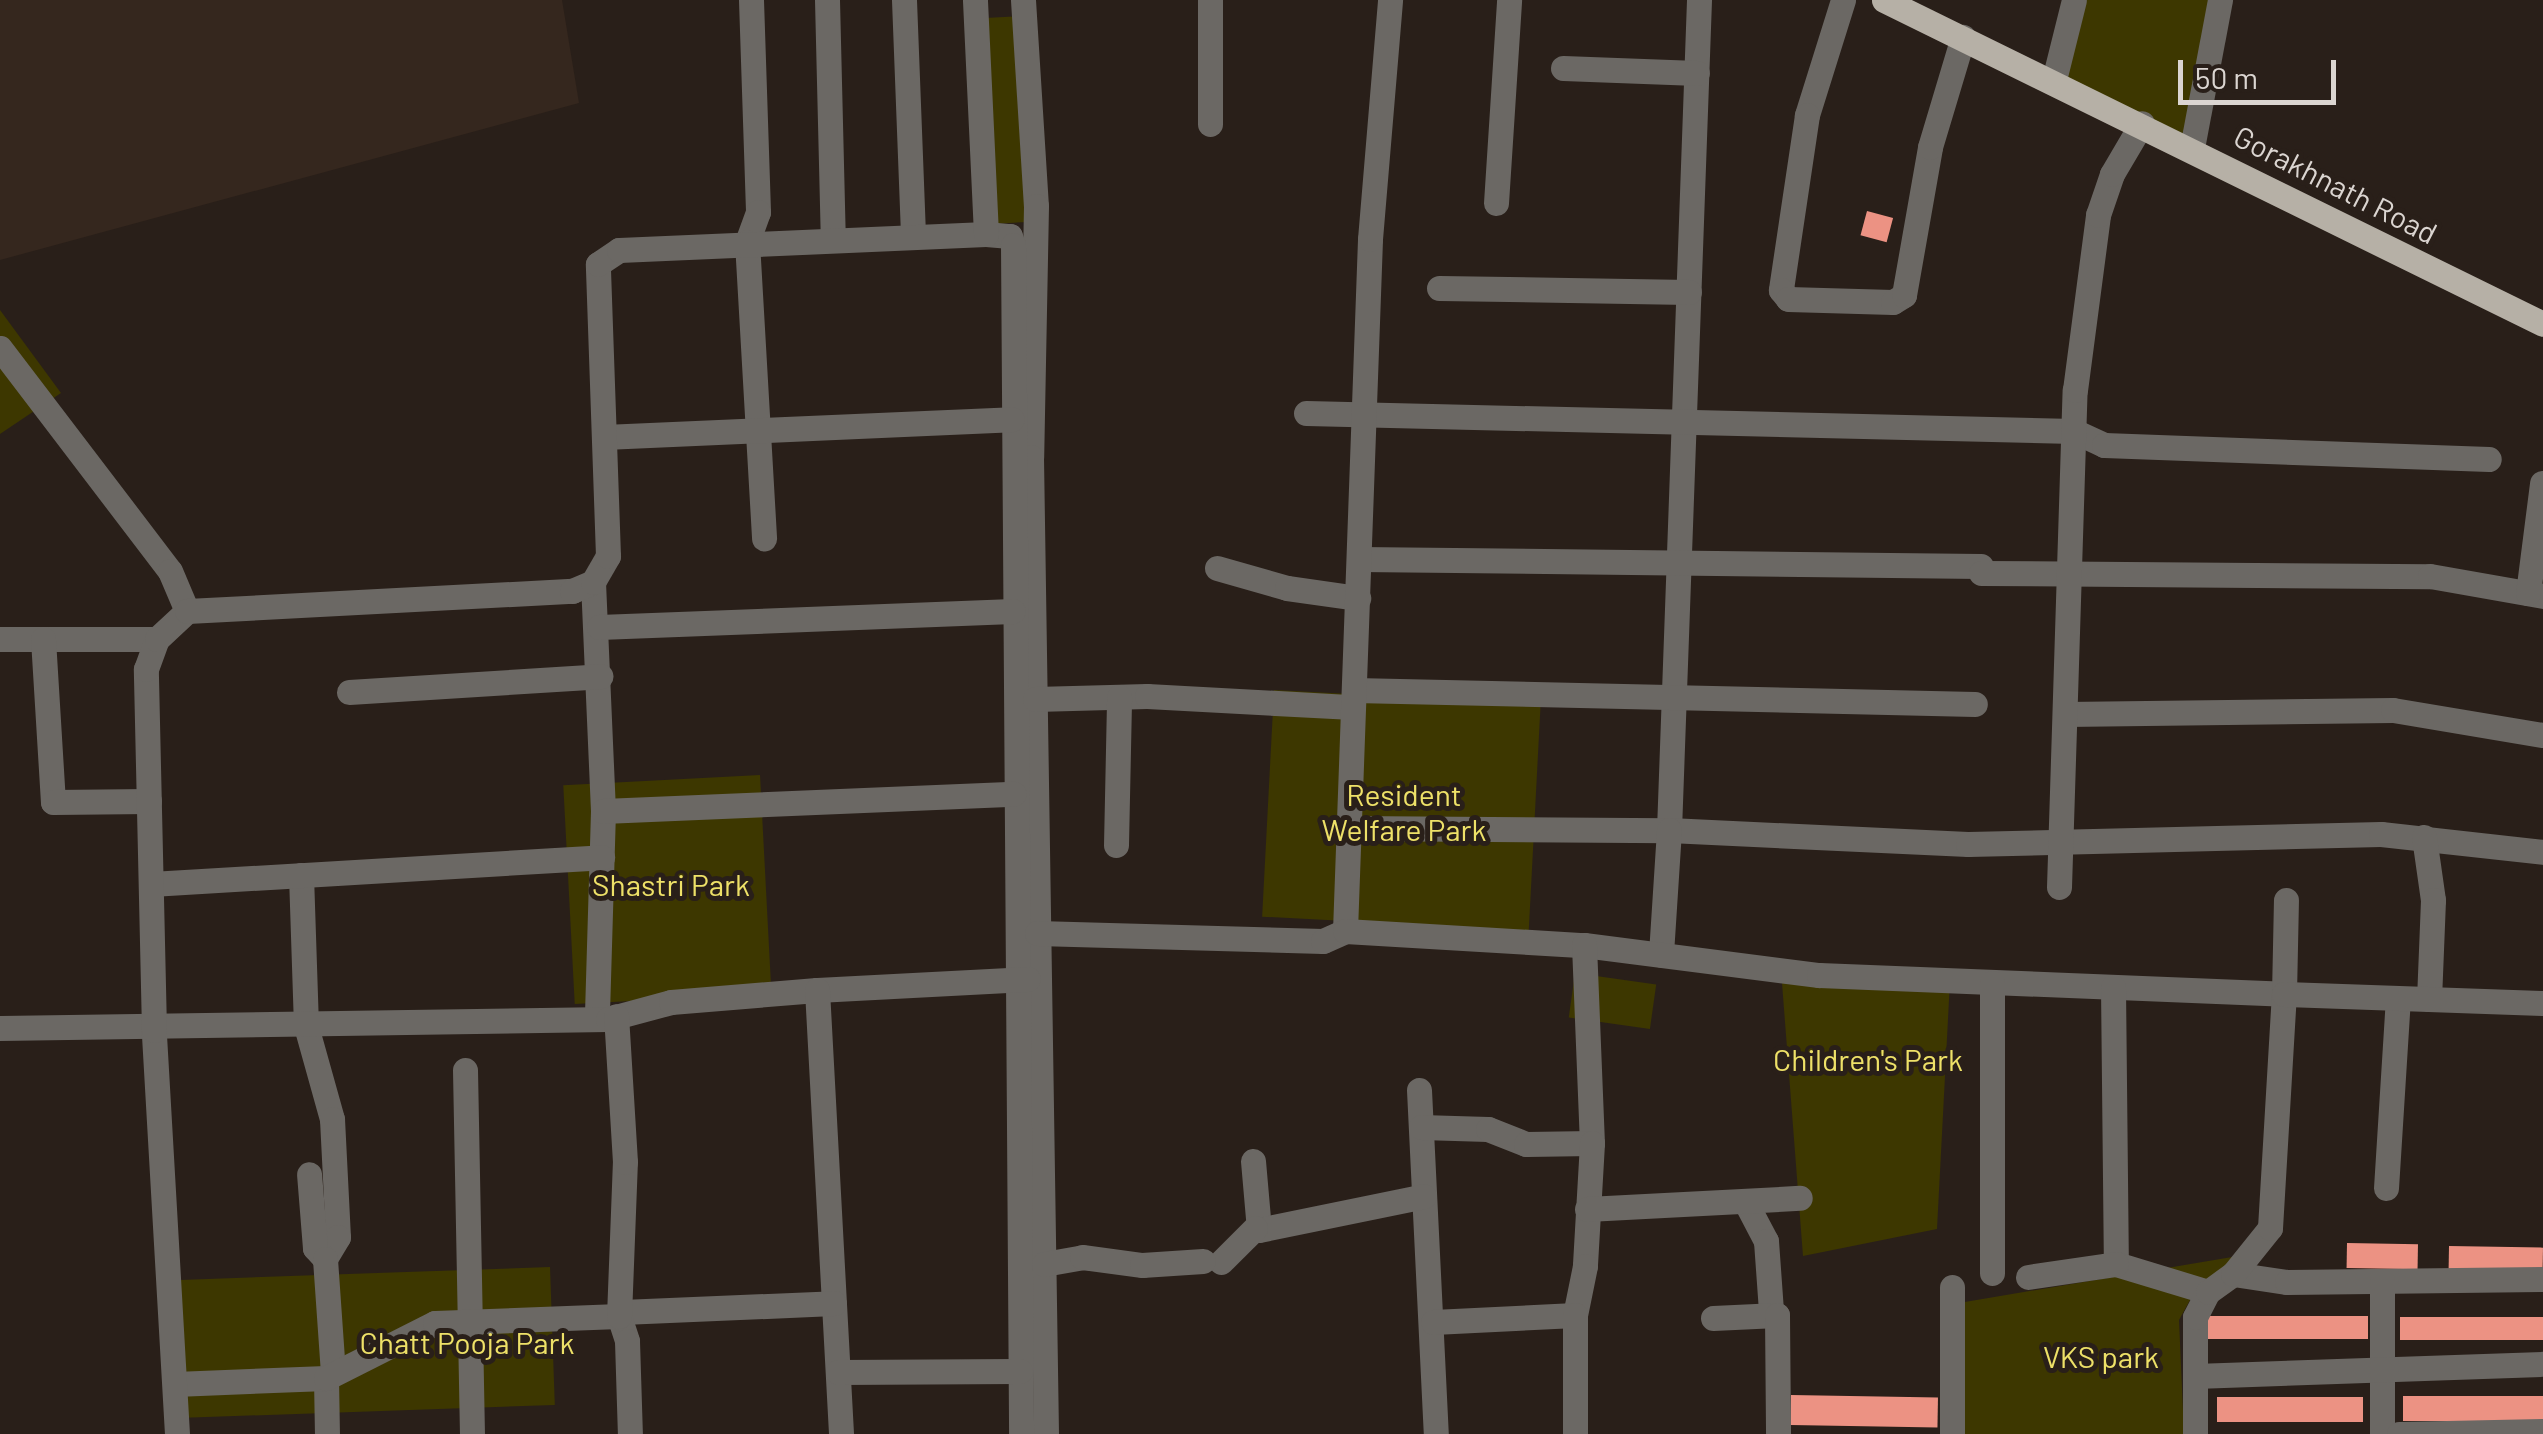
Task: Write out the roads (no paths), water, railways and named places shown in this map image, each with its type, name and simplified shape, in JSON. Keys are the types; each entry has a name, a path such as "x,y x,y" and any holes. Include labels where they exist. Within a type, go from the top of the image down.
{"main road":[{"name":"Gorakhnath Road","path":"1884,0 2142,123 2543,324"}],"street":[{"path":"751,0 758,212 747,242 764,539"},
{"path":"827,0 833,239"},
{"path":"904,0 913,236"},
{"path":"974,0 986,234"},
{"path":"1021,1434 1026,979 1037,933 1036,206 1023,0"},
{"path":"1210,0 1210,124"},
{"path":"1345,932 1364,413 1390,0"},
{"path":"1496,203 1508,0"},
{"path":"1660,955 1678,696 1700,0"},
{"path":"1843,0 1806,115 1781,290 1788,299 1894,302 1904,295 1930,147 1963,37"},
{"path":"2054,80 2074,0"},
{"path":"2192,148 2220,0"},
{"path":"1563,68 1697,73"},
{"path":"2059,886 2074,430 2098,215 2112,174 2142,123"},
{"path":"630,1434 627,1341 621,1314 625,1162 607,1018 600,676 593,582 608,556 598,264 619,250 986,234 1010,236 1013,245 1014,794 1044,1264 1046,1434"},
{"path":"1439,288 1689,292"},
{"path":"0,348 170,570 187,612"},
{"path":"1306,414 2074,430 2104,445 2489,458"},
{"path":"604,437 1012,419"},
{"path":"1360,559 2069,574 2430,576 2536,594 2542,483"},
{"path":"1217,568 1286,588 1358,598"},
{"path":"177,1434 154,1030 146,669 156,640 187,612 572,590 593,582"},
{"path":"598,627 1013,611"},
{"path":"0,639 156,640"},
{"path":"43,639 53,802 149,801"},
{"path":"349,692 600,676"},
{"path":"1035,699 1678,696 1975,704"},
{"path":"1116,845 1119,697"},
{"path":"2065,714 2393,710 2543,735"},
{"path":"604,811 1014,794"},
{"path":"1349,828 1669,830 2060,843 2424,837 2543,852"},
{"path":"2424,837 2433,900 2429,999"},
{"path":"151,884 602,857"},
{"path":"301,875 306,1026 332,1119 338,1237 326,1259 328,1434"},
{"path":"2195,1434 2194,1317 2208,1292 2234,1274 2270,1228 2286,900"},
{"path":"1037,933 1323,941 1345,932 1584,945 1819,975 2543,1003"},
{"path":"1575,1434 1574,1315 1592,1143 1584,945"},
{"path":"0,1028 154,1030 607,1018 671,1002 1026,979"},
{"path":"1992,983 1992,1273"},
{"path":"2112,988 2116,1264"},
{"path":"817,990 842,1434"},
{"path":"2386,1188 2398,998"},
{"path":"466,1070 472,1434"},
{"path":"1418,1090 1436,1434"},
{"path":"1420,1127 1488,1129 1526,1144 1592,1143"},
{"path":"1253,1160 1255,1228"},
{"path":"309,1174 314,1248 326,1259"},
{"path":"1044,1264 1082,1257 1142,1266 1212,1262 1255,1228 1424,1196"},
{"path":"1587,1209 1800,1198"},
{"path":"1745,1201 1766,1241 1771,1311"},
{"path":"2028,1277 2116,1264 2208,1292"},
{"path":"2234,1274 2275,1282 2543,1279"},
{"path":"2382,1281 2382,1434"},
{"path":"1952,1287 1952,1434"},
{"path":"175,1384 329,1376 419,1328 470,1319 834,1302"},
{"path":"1713,1318 1771,1311 1778,1315 1778,1434"},
{"path":"1433,1322 1574,1315"},
{"path":"2195,1376 2543,1364"},
{"path":"838,1372 1020,1370"},
{"path":"2399,1434 2543,1430"}],"park label":[{"name":"Resident Welfare Park","path":"1404,811"},
{"name":"Shastri Park","path":"671,884"},
{"name":"Children's Park","path":"1868,1059"},
{"name":"Chatt Pooja Park","path":"467,1342"},
{"name":"VKS park","path":"2101,1356"}]}
